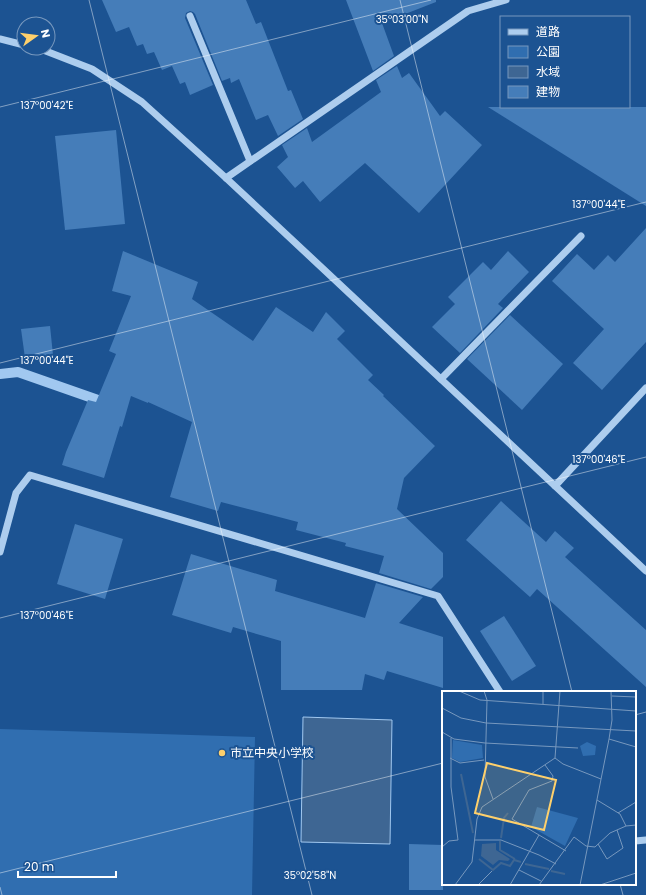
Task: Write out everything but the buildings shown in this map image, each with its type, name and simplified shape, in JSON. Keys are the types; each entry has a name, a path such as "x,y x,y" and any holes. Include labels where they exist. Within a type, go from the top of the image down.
{"street":[{"path":"226,178 468,11 506,0"},
{"path":"190,16 250,161"},
{"path":"0,39 16,43"},
{"path":"56,55 92,69 142,102 441,378 646,571"},
{"path":"441,378 581,236"},
{"path":"555,486 646,388"},
{"path":"0,552 16,493 30,476 438,596 499,691"},
{"path":"636,841 646,840"}],"green space":[{"path":"0,729 255,737 252,895 0,895"}],"water":[{"path":"303,717 392,720 390,844 301,842"}],"waterway":[{"path":"0,374 18,372 98,400"}],"place":[{"name":"市立中央小学校","path":"222,753"}]}
